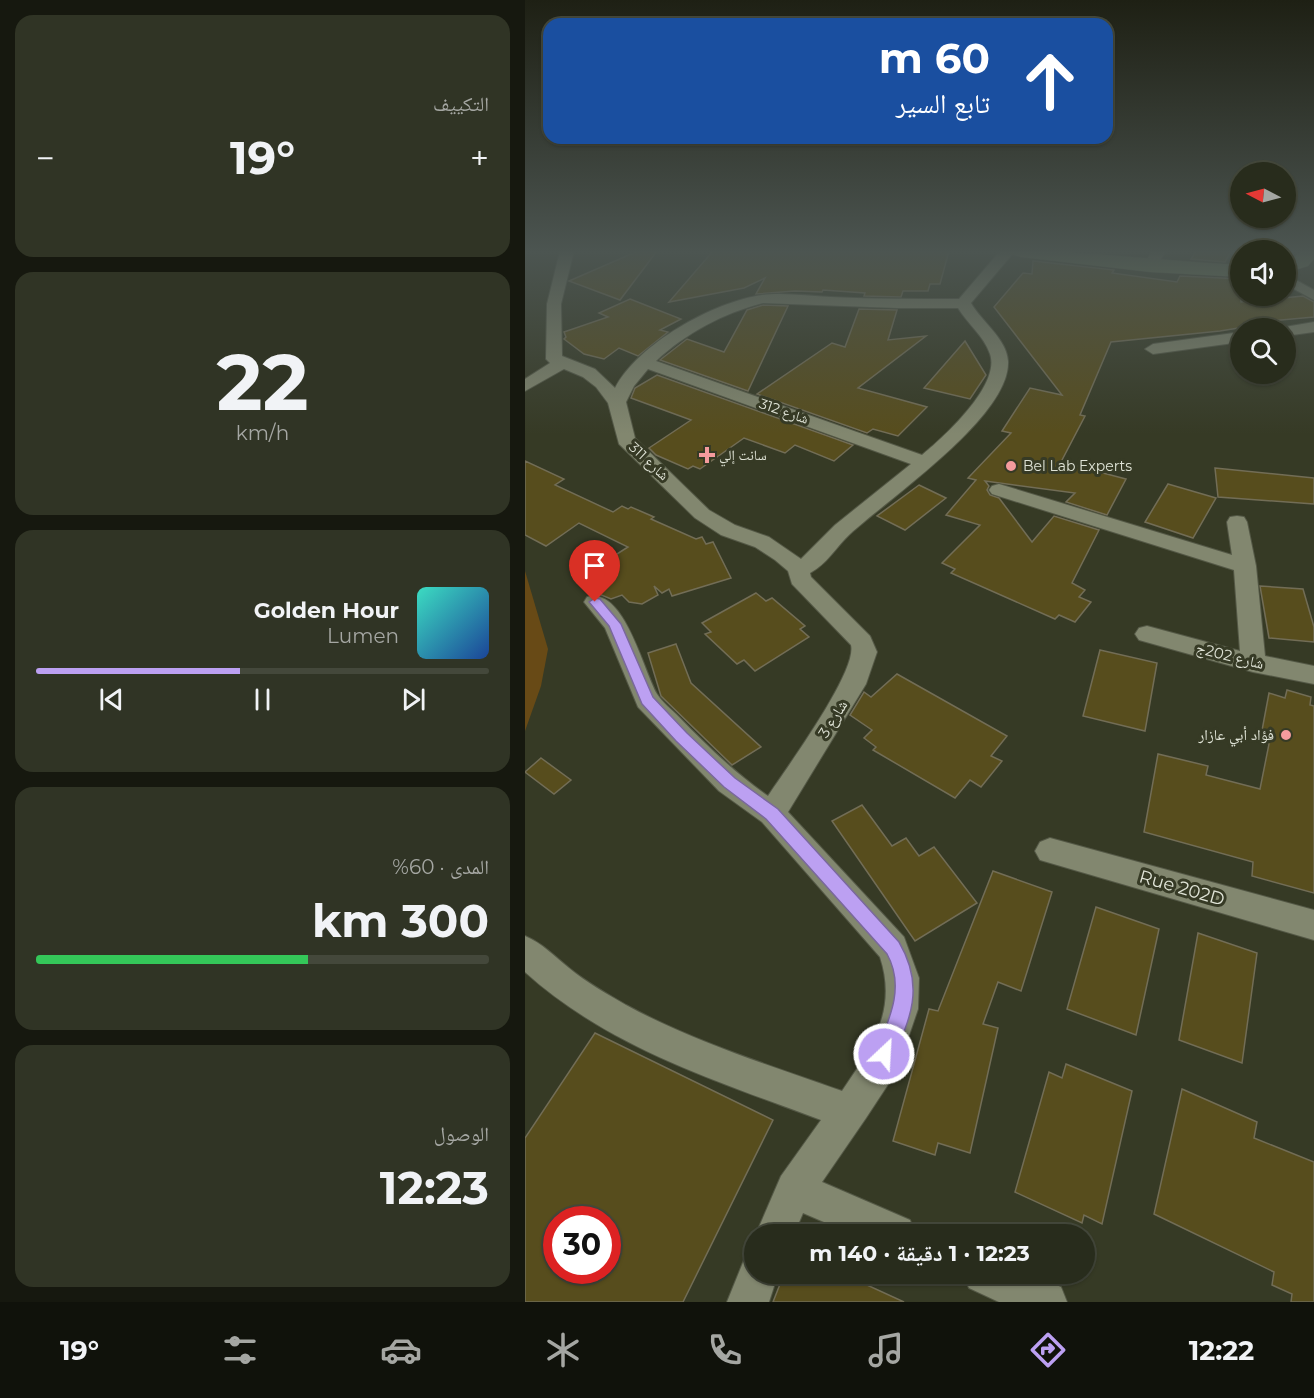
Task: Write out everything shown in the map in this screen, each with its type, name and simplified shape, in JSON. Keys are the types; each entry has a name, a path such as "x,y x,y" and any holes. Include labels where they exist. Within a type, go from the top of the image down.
{"street":[{"path":"525,390 525,386 561,364 554,359 552,350 554,312"},
{"path":"617,402 623,387 644,362 674,338 722,312"},
{"path":"799,569 808,567 841,531 924,462 970,420 994,384 1001,362 995,345 967,312"},
{"path":"1296,329 1314,327"},
{"path":"1153,349 1230,338"},
{"name":"شارع 312","path":"644,362 924,462"},
{"name":"شارع 311","path":"561,364 589,373 602,382 617,402 626,440 702,514 728,530 762,542 783,555 799,569"},
{"path":"999,490 1245,566"},
{"path":"1237,522 1245,566 1253,663"},
{"name":"شارع 3","path":"772,814 854,684 865,652 862,642 800,579 799,569"},
{"path":"595,602 615,624 647,700 729,783 772,814 893,948 901,962 906,985 898,1026 849,1112 794,1189 779,1224"},
{"name":"شارع 202ج","path":"1147,634 1253,663 1314,675"},
{"name":"Rue 202D","path":"1050,851 1314,925"},
{"path":"525,951 565,986 601,1011 702,1057 849,1112"},
{"path":"794,1189 873,1224"},
{"path":"748,1302 754,1284"},
{"path":"1006,1284 1047,1302"}],"shaded area":[{"path":"525,571 548,649 541,686 525,731"}],"building":[{"path":"663,312 681,319 660,330 668,332 638,356 619,348 604,359 584,354 564,339 566,337 564,332 608,317 599,313"},
{"path":"746,312 785,312 748,391 660,360 687,339 724,352"},
{"path":"858,312 896,312 888,340 926,336 858,388 927,407 898,436 873,429 867,433 757,394 832,343 845,347"},
{"path":"998,312 1314,312 1314,317 1296,319 1230,318 1230,329 1111,342 1080,415 1085,416 1061,462 1126,479 1107,515 1066,502 1075,493 985,481 989,486 987,490 990,495 999,498 1032,542 1054,516 1099,530 1072,583 1085,590 1079,597 1091,602 1075,622 1059,615 1055,619 951,573 955,569 942,563 980,525 946,515 976,480 968,478 1011,433 1002,431 1030,388 1062,395"},
{"path":"965,341 986,375 970,399 924,388"},
{"path":"657,375 853,445 834,461 795,445 785,453 744,438 700,469 693,466 688,469 656,455 649,448 691,420 631,398 635,388"},
{"path":"525,461 564,479 555,485 613,512 622,506 628,509 631,507 654,517 651,519 696,539 702,537 706,544 713,542 731,578 672,596 669,589 662,593 654,586 658,595 642,604 629,602 622,595 611,599 594,592 576,580 628,547 579,523 546,546 525,535"},
{"path":"1215,468 1314,478 1314,504 1218,497"},
{"path":"1168,484 1216,498 1193,538 1145,522"},
{"path":"919,485 946,498 905,530 877,516"},
{"path":"1260,586 1303,589 1314,627 1314,642 1269,638"},
{"path":"756,593 766,601 772,598 805,626 800,629 809,637 755,671 744,660 737,664 705,634 711,632 702,623"},
{"path":"676,644 691,683 761,747 732,765 661,696 648,653"},
{"path":"1100,650 1157,663 1145,731 1083,716"},
{"path":"897,674 1007,736 991,756 1002,761 981,787 970,780 955,798 873,750 876,747 864,738 872,730 850,715 864,692 871,697"},
{"path":"1287,690 1311,697 1310,705 1314,706 1314,893 1252,876 1253,862 1144,832 1158,754 1208,766 1206,775 1260,789 1269,744 1260,741 1269,693 1285,698"},
{"path":"541,758 571,780 554,794 525,772"},
{"path":"862,805 892,846 906,838 919,856 934,847 977,903 915,941 832,821"},
{"path":"993,871 1052,892 1021,991 998,982 983,1024 998,1028 970,1153 938,1143 935,1155 893,1141 929,1009 938,1011"},
{"path":"1096,907 1159,929 1136,1035 1067,1009"},
{"path":"1198,933 1257,953 1242,1063 1179,1040"},
{"path":"595,1033 773,1120 683,1302 525,1302 525,1138"},
{"path":"1066,1064 1132,1091 1102,1224 1084,1215 1082,1223 1015,1192 1049,1072 1062,1078"},
{"path":"1182,1089 1257,1122 1254,1138 1314,1162 1314,1302 1291,1302 1292,1294 1272,1285 1274,1272 1154,1214"},
{"path":"780,1284 865,1284 904,1302 773,1302"}],"place":[{"name":"سانت إلي","path":"707,455"},
{"name":"Bel Lab Experts","path":"1011,466"},
{"name":"فؤاد أبي عازار","path":"1286,735"}],"route":[{"path":"595,602 615,624 647,700 729,783 772,814 893,948 901,962 906,985 898,1026 884,1054"}]}
